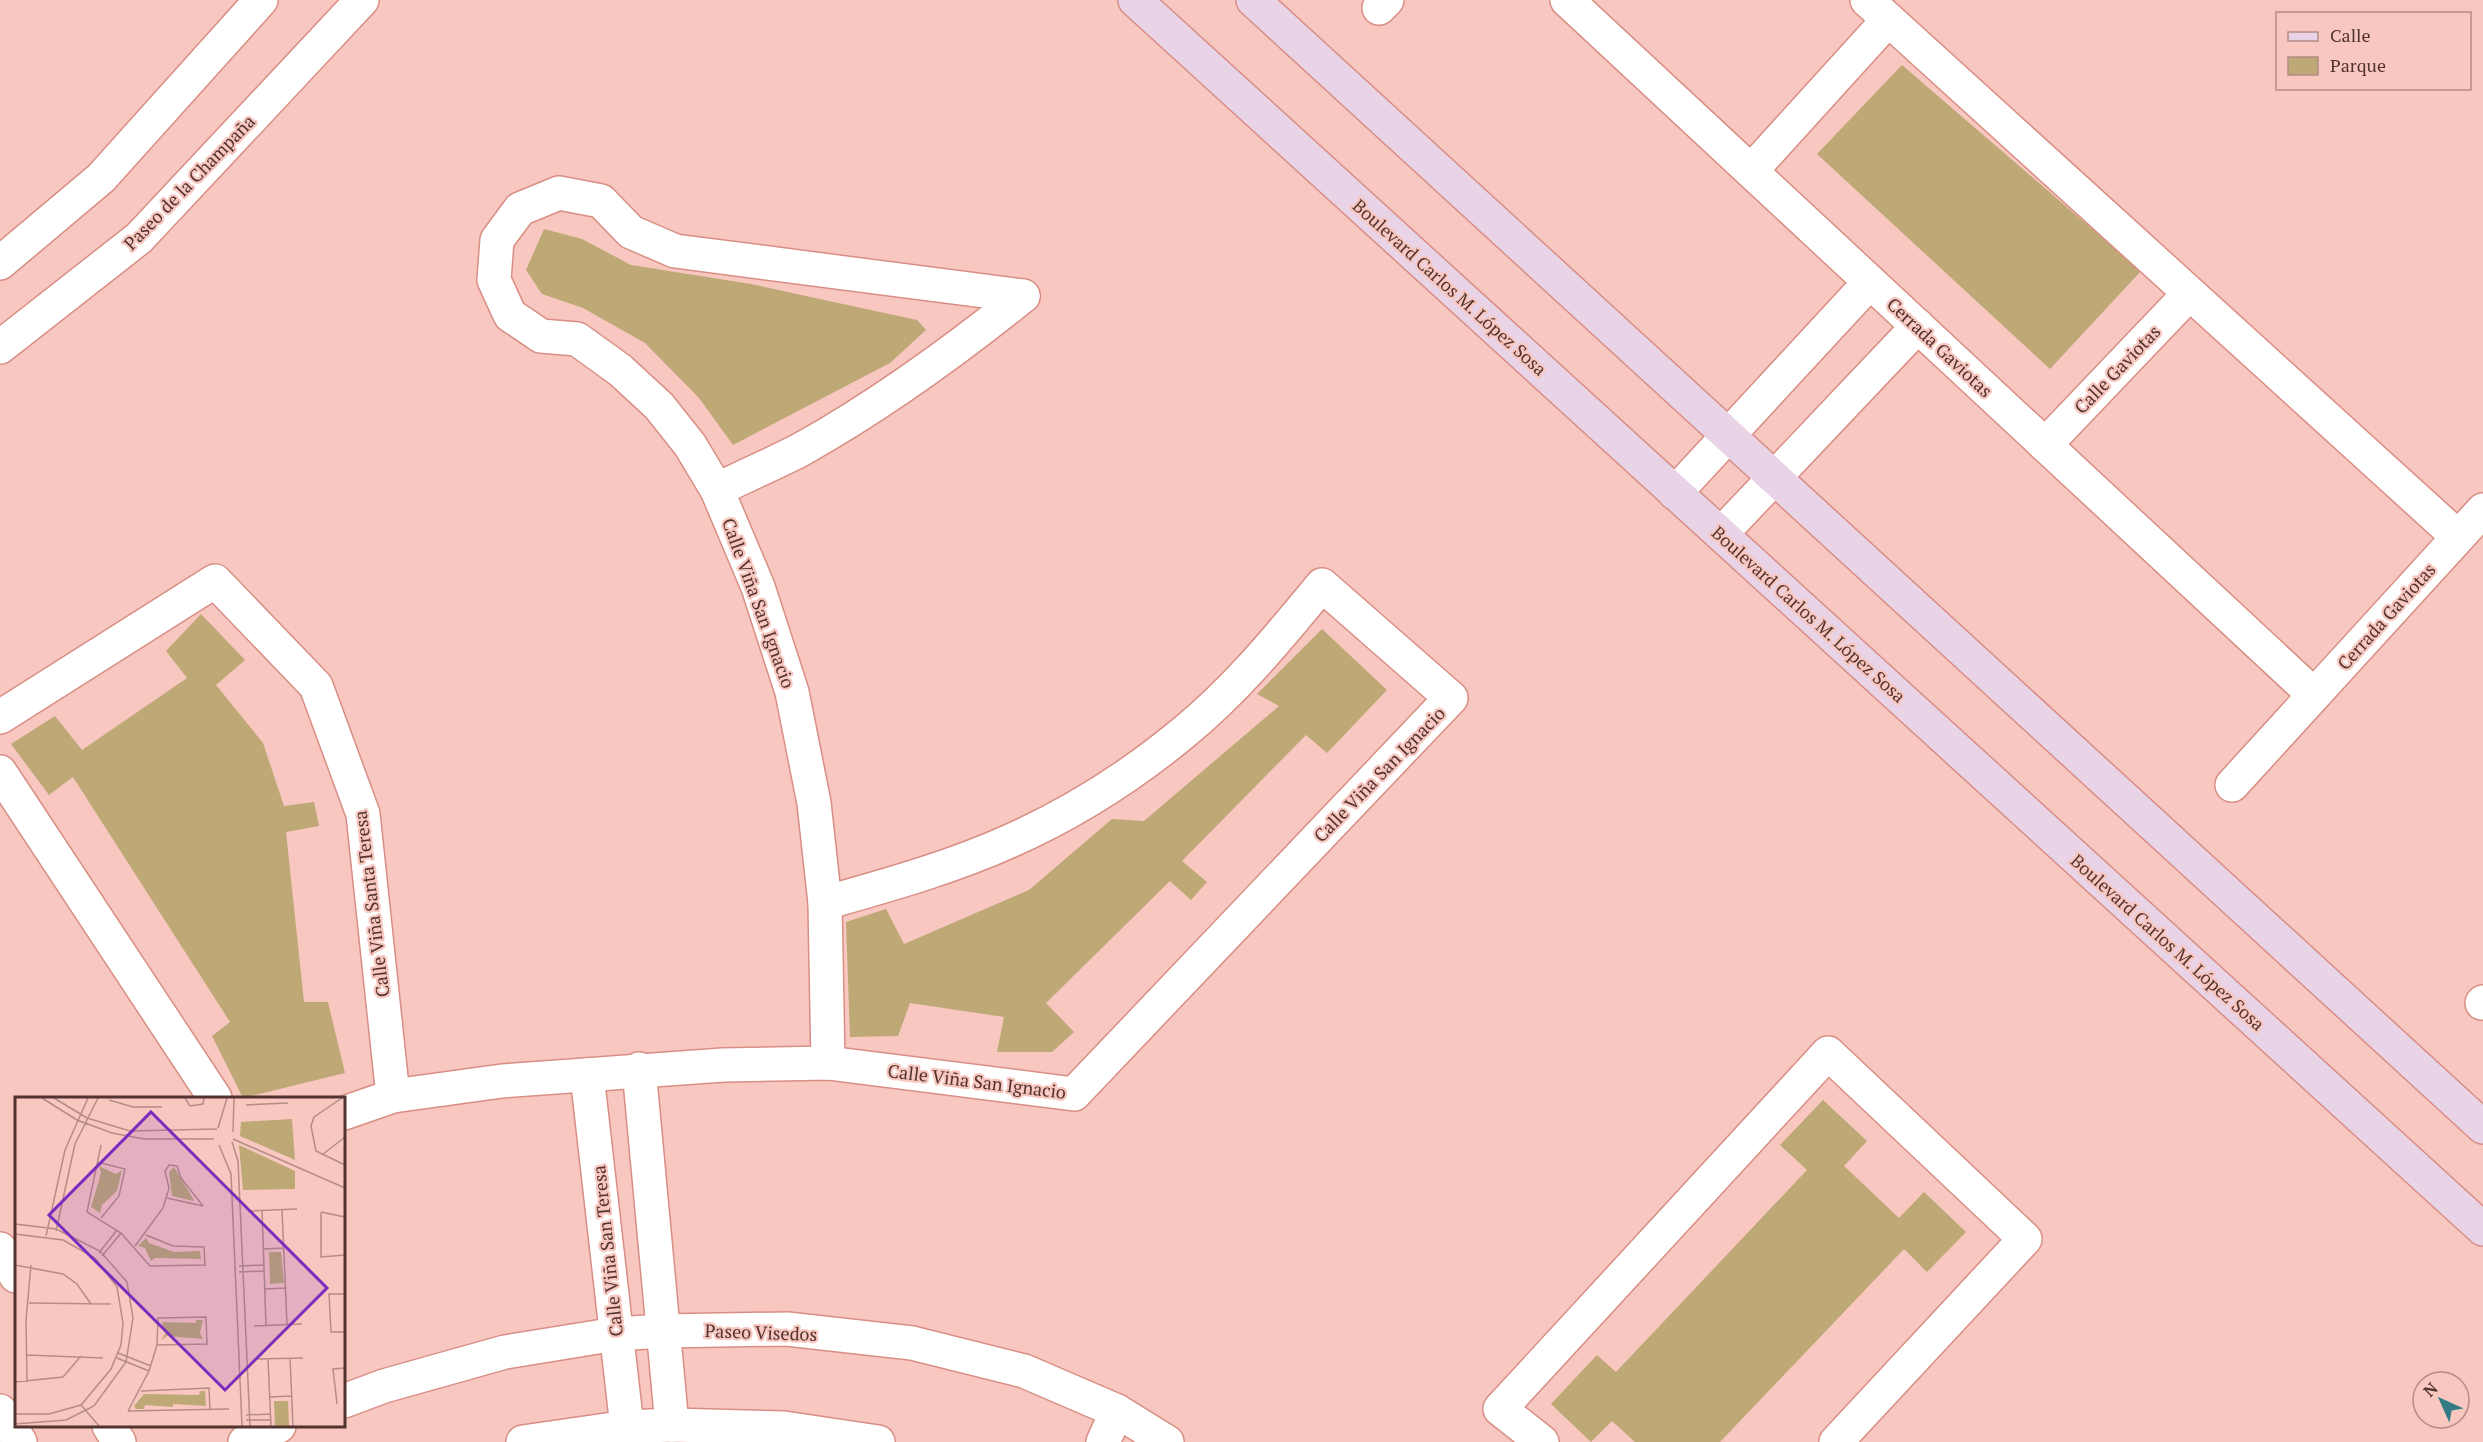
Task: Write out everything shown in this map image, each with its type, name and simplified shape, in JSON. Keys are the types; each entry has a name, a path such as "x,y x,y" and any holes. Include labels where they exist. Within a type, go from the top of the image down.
{"street":[{"path":"0,263 101,178 261,0"},
{"name":"Paseo de la Champaña","path":"0,347 139,238 362,0"},
{"name":"Boulevard Carlos M. López Sosa","path":"1135,0 2483,1229"},
{"path":"1252,0 2483,1127"},
{"name":"Cerrada Gaviotas","path":"1567,0 2314,695"},
{"path":"1751,171 1878,10 2458,537"},
{"name":"Calle Viña San Ignacio","path":"587,1075 639,1069 828,1063 1074,1094 1451,698 1322,585 1257,663 1183,733 1100,793 1010,841 915,878 825,903 814,803 792,692 758,587 717,490 690,445 659,406 620,370 577,339 541,336 510,315 494,280 497,240 520,209 559,193 601,201 631,232 675,250 1023,296 952,353 877,404 798,450 717,490"},
{"path":"1676,493 1870,282"},
{"name":"Calle Gaviotas","path":"2045,445 2189,294"},
{"path":"1721,534 1918,326"},
{"name":"Cerrada Gaviotas","path":"2232,785 2483,510"},
{"name":"Calle Viña Santa Teresa","path":"0,717 215,581 316,686 363,814 393,1095"},
{"path":"0,772 214,1097"},
{"path":"825,903 828,1063"},
{"path":"1542,1442 1500,1409 1828,1053 2025,1239 1836,1442"},
{"path":"639,1069 672,1425"},
{"path":"345,1113 393,1095 502,1081 587,1075"},
{"name":"Calle Viña San Teresa","path":"587,1075 627,1427"},
{"path":"0,1249 15,1273"},
{"name":"Paseo Visedos","path":"345,1401 384,1386 505,1352 616,1334 663,1330 787,1329 912,1343 1024,1371 1117,1411 1167,1442"},
{"path":"0,1411 20,1442"},
{"path":"1103,1442 1117,1411"},
{"path":"523,1442 627,1427 672,1425 784,1428 878,1442"},
{"path":"110,1427 119,1442"},
{"path":"245,1442 275,1427"}],"green space":[{"path":"1902,65 2141,271 2050,369 1817,154"},
{"path":"544,229 582,239 631,265 751,284 917,320 926,330 890,363 733,445 699,398 645,343 583,308 542,294 526,270"},
{"path":"201,614 245,660 216,685 263,743 284,806 314,802 319,826 286,832 304,1002 328,1002 345,1073 242,1097 212,1036 230,1022 73,777 49,795 11,744 55,716 82,750 187,678 166,651"},
{"path":"1322,629 1387,690 1327,753 1306,735 1182,861 1207,882 1191,900 1170,881 1046,1003 1074,1032 1052,1052 997,1052 1004,1017 910,1003 898,1036 850,1037 846,922 886,909 904,944 1029,890 1112,819 1144,821 1279,706 1257,694"},
{"path":"1823,1100 1867,1141 1844,1166 1899,1218 1924,1192 1966,1232 1927,1272 1904,1249 1720,1442 1635,1442 1612,1421 1591,1442 1551,1404 1597,1355 1616,1372 1807,1170 1780,1145"}]}
